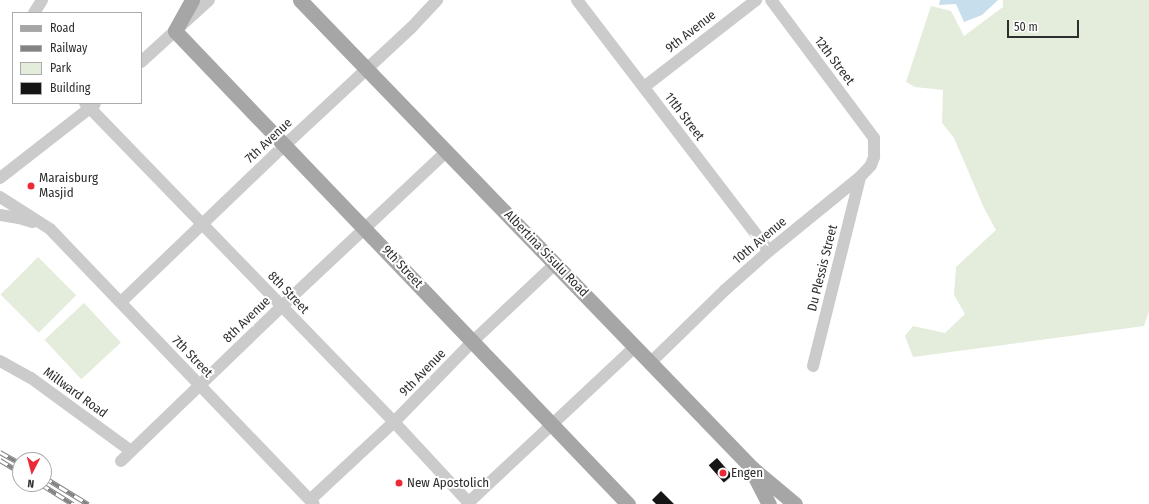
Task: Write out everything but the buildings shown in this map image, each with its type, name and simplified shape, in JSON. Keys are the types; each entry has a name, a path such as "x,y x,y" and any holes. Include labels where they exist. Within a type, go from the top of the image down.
{"main road":[{"path":"175,31 192,0"},
{"name":"Albertina Sisulu Road","path":"300,0 752,468 795,504"},
{"name":"9th Street","path":"175,31 628,504"},
{"path":"752,468 769,504"}],"street":[{"path":"35,12 42,0"},
{"path":"142,61 209,0"},
{"name":"7th Avenue","path":"121,302 285,145 412,27 437,0"},
{"name":"11th Street","path":"576,0 769,251"},
{"name":"9th Avenue","path":"644,87 756,0"},
{"name":"12th Street","path":"772,0 874,138"},
{"path":"0,178 90,105"},
{"name":"8th Street","path":"90,105 281,307 394,422 468,504"},
{"name":"10th Avenue","path":"650,363 725,290 769,251 860,177 871,165 874,157 874,138"},
{"name":"8th Avenue","path":"121,461 364,228 447,151"},
{"name":"Du Plessis Street","path":"813,366 860,177"},
{"name":"7th Street","path":"0,197 50,229 312,502"},
{"name":"7th Street","path":"0,215 19,218 50,229"},
{"name":"9th Avenue","path":"312,502 394,422 472,342 555,264"},
{"path":"468,504 635,347"},
{"name":"Millward Road","path":"0,361 31,378 131,451"}],"green space":[{"path":"1003,0 1149,0 1149,311 1144,326 913,357 905,336 913,326 945,333 965,314 954,295 956,267 996,230 984,208 954,138 942,123 943,90 915,87 906,82 931,6 951,11 964,36 1003,7"},
{"path":"38,257 76,295 39,333 1,294"},
{"path":"84,303 121,342 81,379 45,340"}],"water":[{"path":"940,0 998,0 982,15 964,22 956,4 939,5"}],"railway":[{"path":"0,452 12,459"},
{"path":"0,460 12,467"},
{"path":"52,482 88,504"},
{"path":"52,491 73,504"}],"place":[{"name":"Maraisburg Masjid","path":"31,186"},
{"name":"Engen","path":"723,473"},
{"name":"New Apostolich","path":"399,483"}]}
